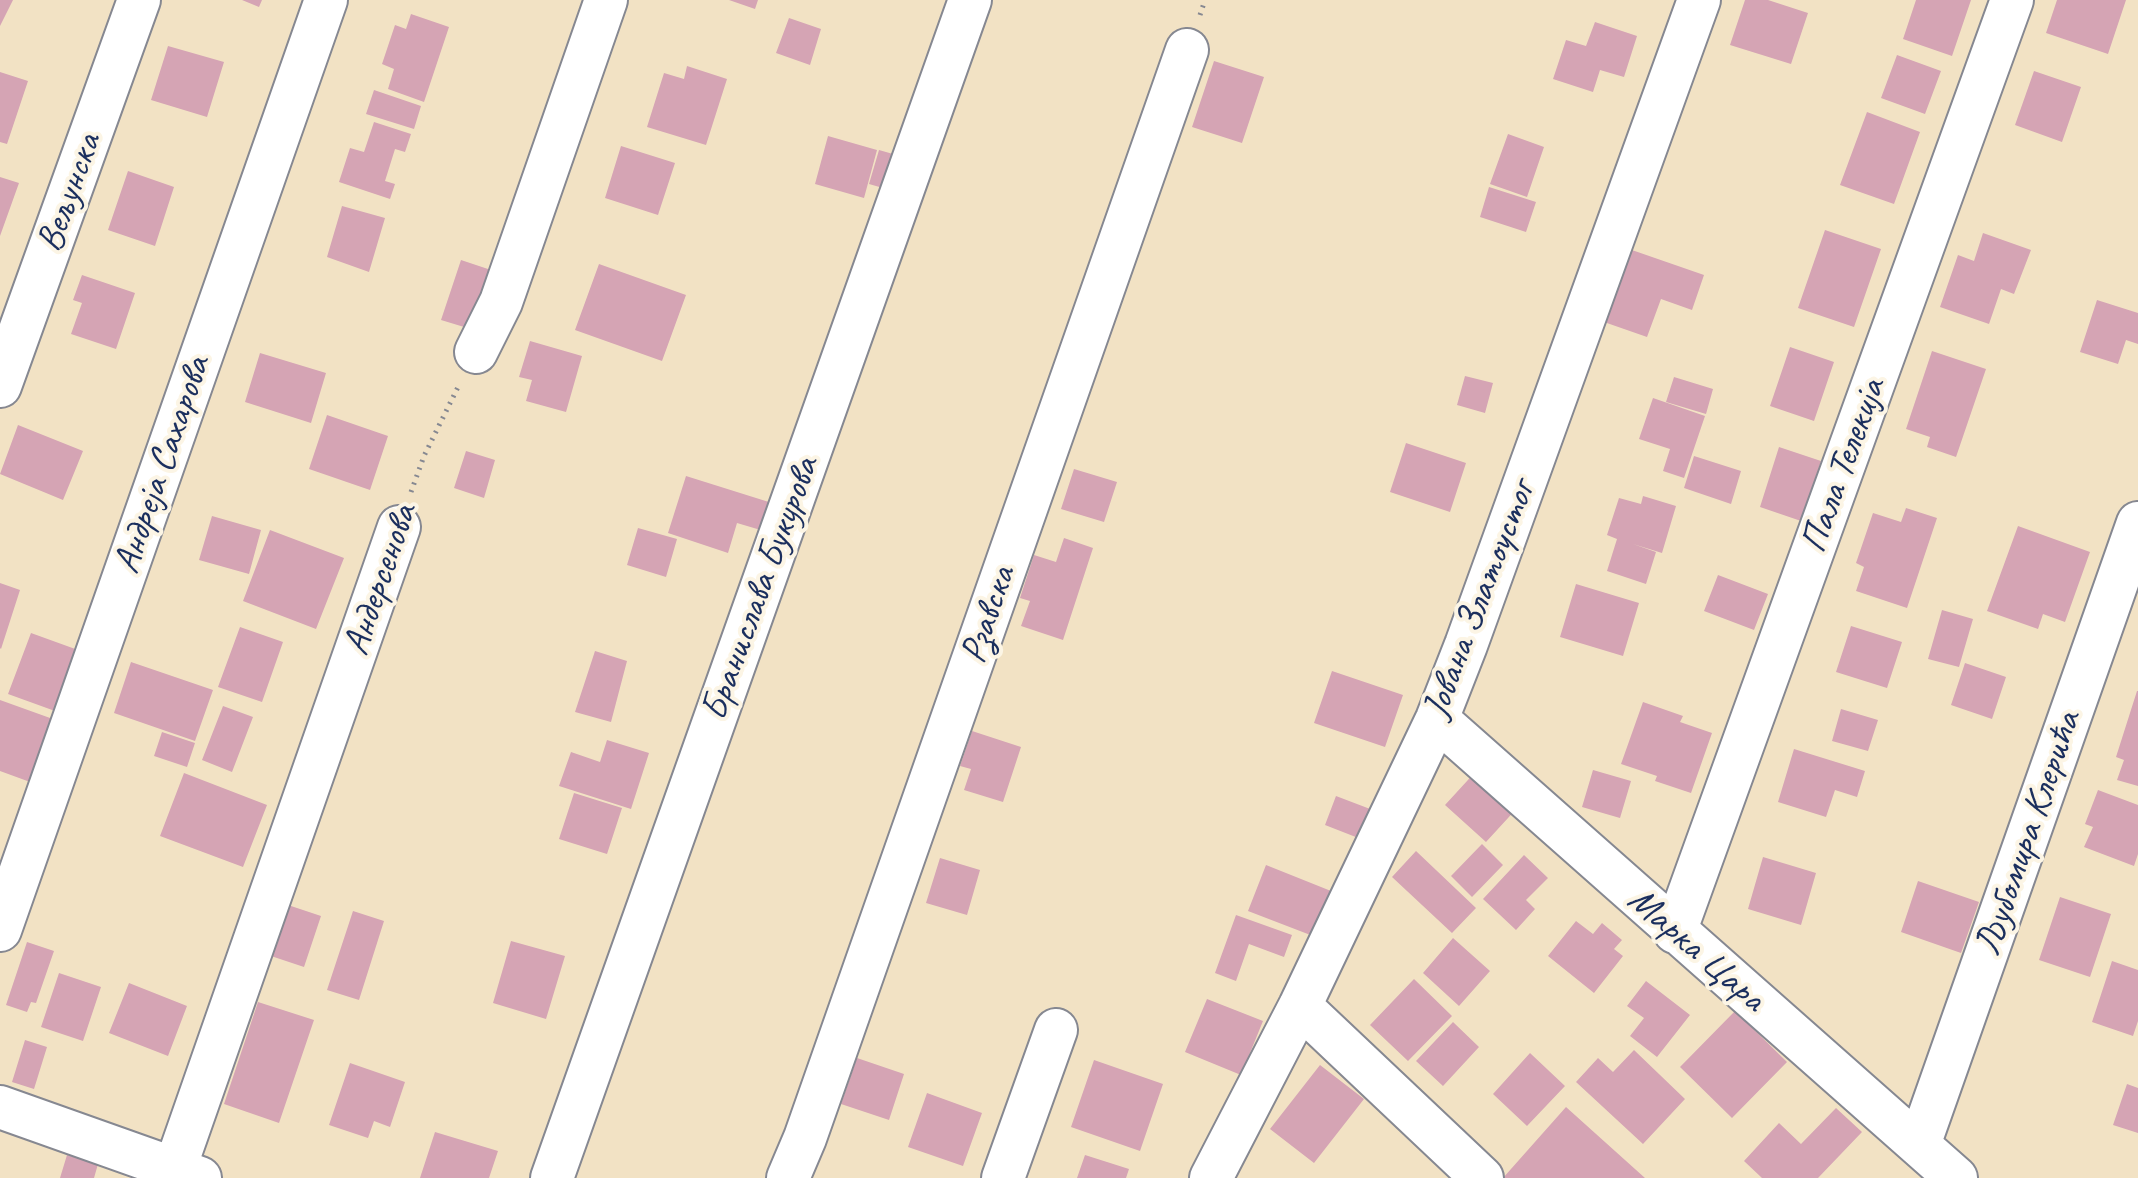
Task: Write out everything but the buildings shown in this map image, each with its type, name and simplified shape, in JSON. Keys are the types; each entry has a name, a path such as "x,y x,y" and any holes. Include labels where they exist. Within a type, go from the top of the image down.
{"street":[{"name":"Вељунска","path":"0,386 139,0"},
{"name":"Андреја Сахарова","path":"0,930 326,0"},
{"path":"476,352 501,302 606,0"},
{"name":"Бранислава Букурова","path":"552,1178 970,0"},
{"name":"Јована Златоустог","path":"1211,1178 1300,1006 1437,719 1699,0"},
{"name":"Пала Телекија","path":"1675,932 2012,0"},
{"name":"Рзавска","path":"788,1178 811,1123 1187,50"},
{"name":"Љубомира Клерића","path":"1919,1145 2138,523"},
{"name":"Андерсенова","path":"188,1173 399,527"},
{"name":"Марка Цара","path":"1437,719 1956,1178"},
{"path":"1300,1006 1482,1178"},
{"path":"1003,1178 1056,1030"},
{"path":"0,1107 188,1173"}],"path":[{"name":"Андерсенова","path":"399,527 424,456 476,352"}]}
